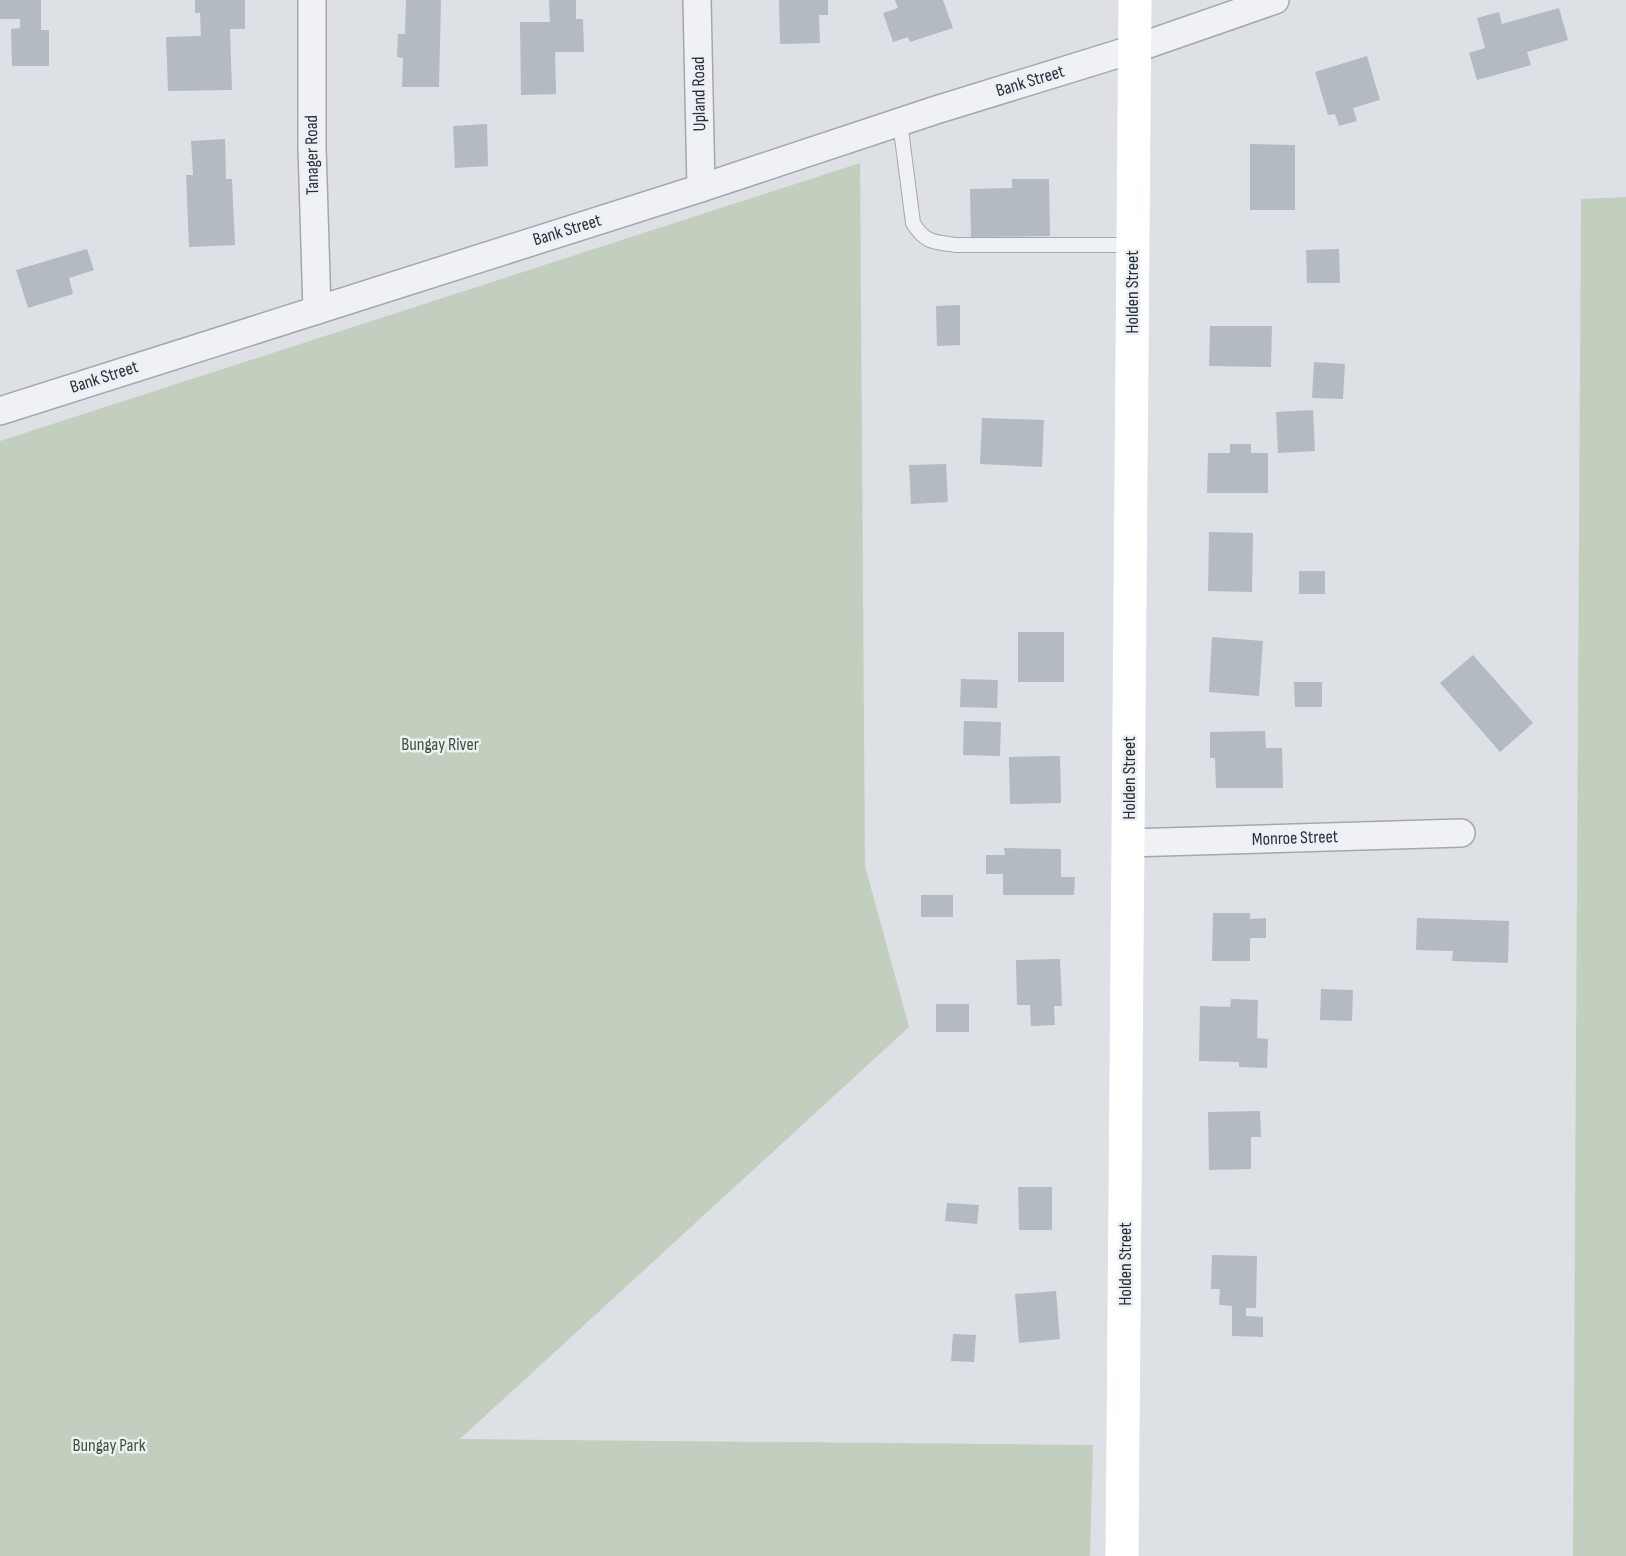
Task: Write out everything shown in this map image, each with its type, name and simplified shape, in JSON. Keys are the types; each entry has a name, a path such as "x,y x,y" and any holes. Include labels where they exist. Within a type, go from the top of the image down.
{"main road":[{"name":"Holden Street","path":"1122,1556 1135,0"}],"street":[{"name":"Tanager Road","path":"312,0 312,147 316,310"},
{"name":"Upland Road","path":"696,0 701,188"},
{"name":"Bank Street","path":"0,411 1134,49 1275,0"},
{"name":"Monroe Street","path":"1128,843 1461,832"}],"lane":[{"path":"900,122 913,223 919,233 931,242 1133,244"}],"green space":[{"name":"Bungay River","path":"860,163 865,866 909,1027 460,1439 1093,1445 1090,1556 0,1556 0,441"},
{"path":"1626,197 1626,1556 1573,1556 1581,199"}],"building":[{"path":"0,0 41,0 41,30 49,30 49,66 12,66 11,29 20,28 20,19 0,19"},
{"path":"195,0 245,0 245,29 230,29 232,90 168,91 166,37 201,36 200,13 195,13"},
{"path":"406,0 441,0 439,87 402,87 403,58 397,57 398,34 405,34"},
{"path":"549,0 576,0 576,19 583,19 584,52 555,52 556,94 521,95 520,22 550,22"},
{"path":"779,0 828,0 828,15 819,15 820,43 780,44"},
{"path":"895,0 943,0 953,28 910,42 908,37 893,42 883,13 898,8"},
{"path":"1559,8 1568,40 1527,52 1531,65 1477,80 1469,53 1485,48 1477,18 1499,12 1502,24"},
{"path":"1367,56 1380,100 1353,108 1357,121 1339,126 1335,114 1328,115 1315,72"},
{"path":"487,124 488,166 455,168 453,126"},
{"path":"225,139 226,179 232,179 235,245 189,247 186,175 193,175 191,141"},
{"path":"1250,144 1295,145 1295,210 1250,210"},
{"path":"1012,179 1049,179 1050,236 971,237 970,189 1012,188"},
{"path":"87,249 94,270 69,278 73,294 28,308 16,270"},
{"path":"1339,249 1340,283 1307,283 1306,250"},
{"path":"960,305 960,345 937,346 936,306"},
{"path":"1210,326 1272,326 1271,367 1209,366"},
{"path":"1314,362 1345,364 1343,399 1312,398"},
{"path":"1313,410 1315,451 1278,453 1276,412"},
{"path":"982,418 1044,420 1042,467 980,464"},
{"path":"1230,444 1251,444 1251,453 1268,453 1268,493 1207,493 1208,453 1230,453"},
{"path":"946,464 948,502 911,504 909,465"},
{"path":"1209,532 1253,533 1252,592 1208,591"},
{"path":"1299,571 1325,571 1325,594 1299,594"},
{"path":"1018,632 1064,632 1064,682 1018,682"},
{"path":"1212,637 1263,641 1259,696 1209,692"},
{"path":"1473,655 1533,723 1500,752 1440,683"},
{"path":"961,679 998,680 997,708 960,707"},
{"path":"1294,682 1322,682 1322,707 1295,707"},
{"path":"964,721 1001,722 1000,756 963,755"},
{"path":"1265,731 1266,748 1282,748 1283,788 1216,788 1215,758 1210,758 1210,732"},
{"path":"1060,756 1061,803 1010,804 1009,757"},
{"path":"1004,848 1061,849 1061,877 1075,877 1074,895 1003,895 1003,874 986,874 986,855 1005,855"},
{"path":"921,895 953,895 953,917 921,917"},
{"path":"1213,913 1250,913 1250,919 1266,918 1266,938 1250,938 1250,961 1212,961"},
{"path":"1417,918 1509,921 1508,963 1452,961 1453,951 1416,950"},
{"path":"1060,959 1062,1006 1054,1006 1055,1025 1031,1026 1030,1005 1017,1005 1016,960"},
{"path":"1321,989 1353,990 1352,1021 1320,1020"},
{"path":"1231,999 1258,1000 1257,1038 1268,1039 1267,1068 1239,1067 1239,1062 1199,1061 1200,1006 1230,1007"},
{"path":"936,1004 969,1004 969,1032 936,1032"},
{"path":"1260,1111 1261,1137 1251,1137 1251,1169 1209,1170 1208,1112"},
{"path":"1018,1187 1052,1187 1052,1230 1019,1230"},
{"path":"947,1203 979,1205 977,1224 945,1221"},
{"path":"1212,1255 1257,1256 1256,1308 1246,1308 1246,1316 1263,1317 1263,1337 1232,1336 1232,1306 1219,1305 1220,1289 1211,1289"},
{"path":"1056,1291 1060,1339 1019,1343 1015,1294"},
{"path":"953,1334 976,1335 974,1362 951,1361"}],"park label":[{"name":"Bungay Park","path":"109,1445"}]}
